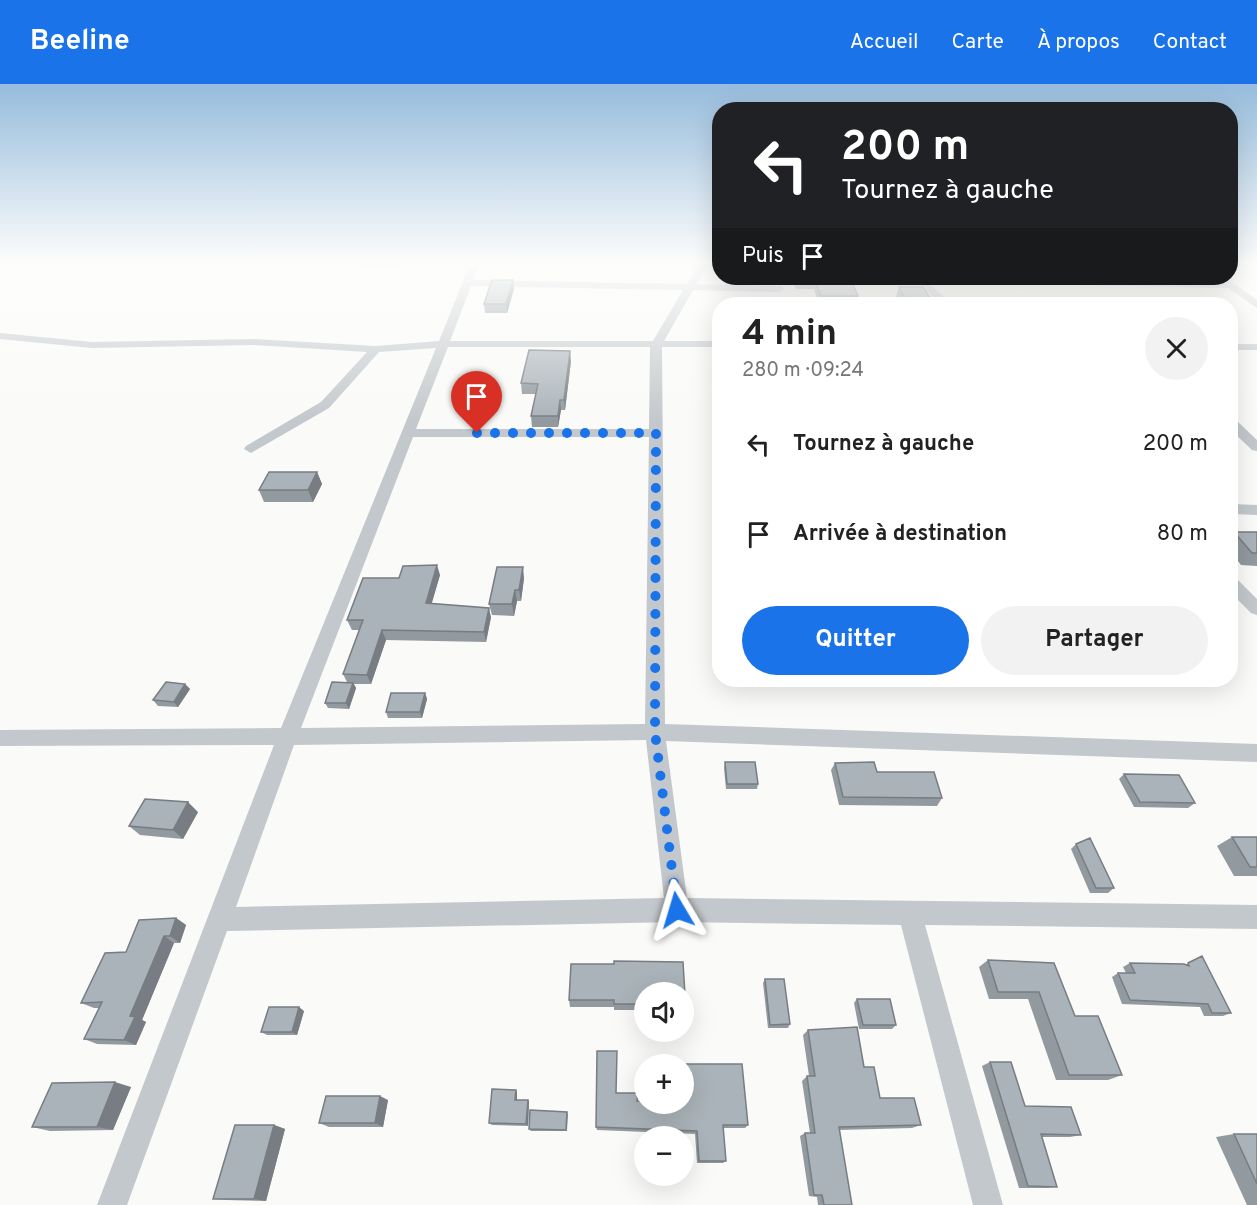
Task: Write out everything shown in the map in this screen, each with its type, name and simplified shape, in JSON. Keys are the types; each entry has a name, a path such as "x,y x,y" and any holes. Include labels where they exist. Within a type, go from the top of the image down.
{"street":[{"path":"112,1205 288,735 456,316"},
{"path":"671,316 656,345 655,732 677,910"},
{"path":"0,336 92,345 253,342 376,349 445,344 712,345"},
{"path":"1238,347 1257,347"},
{"path":"251,450 325,405 376,349"},
{"path":"1238,430 1257,447"},
{"path":"409,433 656,433"},
{"path":"1238,509 1257,510"},
{"path":"1238,590 1257,609"},
{"path":"0,738 655,732 1257,753"},
{"path":"219,919 677,910 1257,917"},
{"path":"910,914 988,1205"}],"building":[{"path":"529,350 570,351 564,400 560,400 558,416 531,416 538,384 521,383"},
{"path":"269,472 317,472 308,490 259,490"},
{"path":"1238,532 1257,532 1257,553 1252,553 1238,537"},
{"path":"437,565 426,603 489,608 484,632 382,630 367,675 343,674 363,620 347,620 363,578 399,578 403,566"},
{"path":"497,567 523,567 519,590 515,590 512,604 489,604"},
{"path":"166,682 185,684 174,702 153,700"},
{"path":"332,682 353,683 346,703 325,703"},
{"path":"391,693 425,693 420,712 386,712"},
{"path":"725,762 755,762 758,784 727,784"},
{"path":"874,762 877,772 934,772 942,798 843,797 835,763"},
{"path":"1124,774 1179,775 1195,803 1140,802"},
{"path":"145,799 188,802 173,830 129,826"},
{"path":"1232,837 1257,837 1257,867 1250,867"},
{"path":"1090,838 1114,888 1096,888 1076,844"},
{"path":"176,918 170,936 164,936 130,1016 135,1017 124,1040 84,1039 102,1002 81,1003 105,953 126,952 139,920"},
{"path":"1202,956 1231,1013 1212,1013 1208,1004 1130,1000 1118,973 1135,973 1130,963 1189,966 1188,963"},
{"path":"988,960 1054,963 1075,1016 1098,1016 1122,1075 1069,1075 1039,992 998,992"},
{"path":"614,961 683,962 684,982 634,982 634,1004 614,1004 614,1000 569,1000 571,964 614,964"},
{"path":"765,979 784,979 790,1024 770,1025"},
{"path":"857,999 890,999 896,1025 863,1025"},
{"path":"269,1007 299,1007 292,1032 261,1032"},
{"path":"857,1027 864,1067 874,1067 880,1098 914,1098 921,1125 839,1127 852,1205 824,1205 822,1195 814,1195 805,1133 815,1133 807,1076 815,1076 808,1030"},
{"path":"597,1051 617,1051 616,1093 634,1093 634,1114 694,1114 694,1064 742,1064 748,1125 723,1125 726,1161 699,1161 697,1131 694,1131 694,1126 634,1126 634,1129 596,1127"},
{"path":"990,1062 1011,1062 1025,1106 1071,1107 1081,1135 1041,1134 1057,1187 1028,1186"},
{"path":"115,1082 97,1127 32,1127 52,1083"},
{"path":"492,1089 516,1090 515,1100 528,1100 526,1124 489,1123"},
{"path":"326,1096 380,1096 375,1123 319,1123"},
{"path":"530,1110 567,1112 566,1130 529,1129"},
{"path":"235,1125 274,1125 254,1199 213,1199"},
{"path":"1234,1134 1257,1134 1257,1184"}],"route":[{"path":"477,433 656,433 655,732 677,910"}]}
